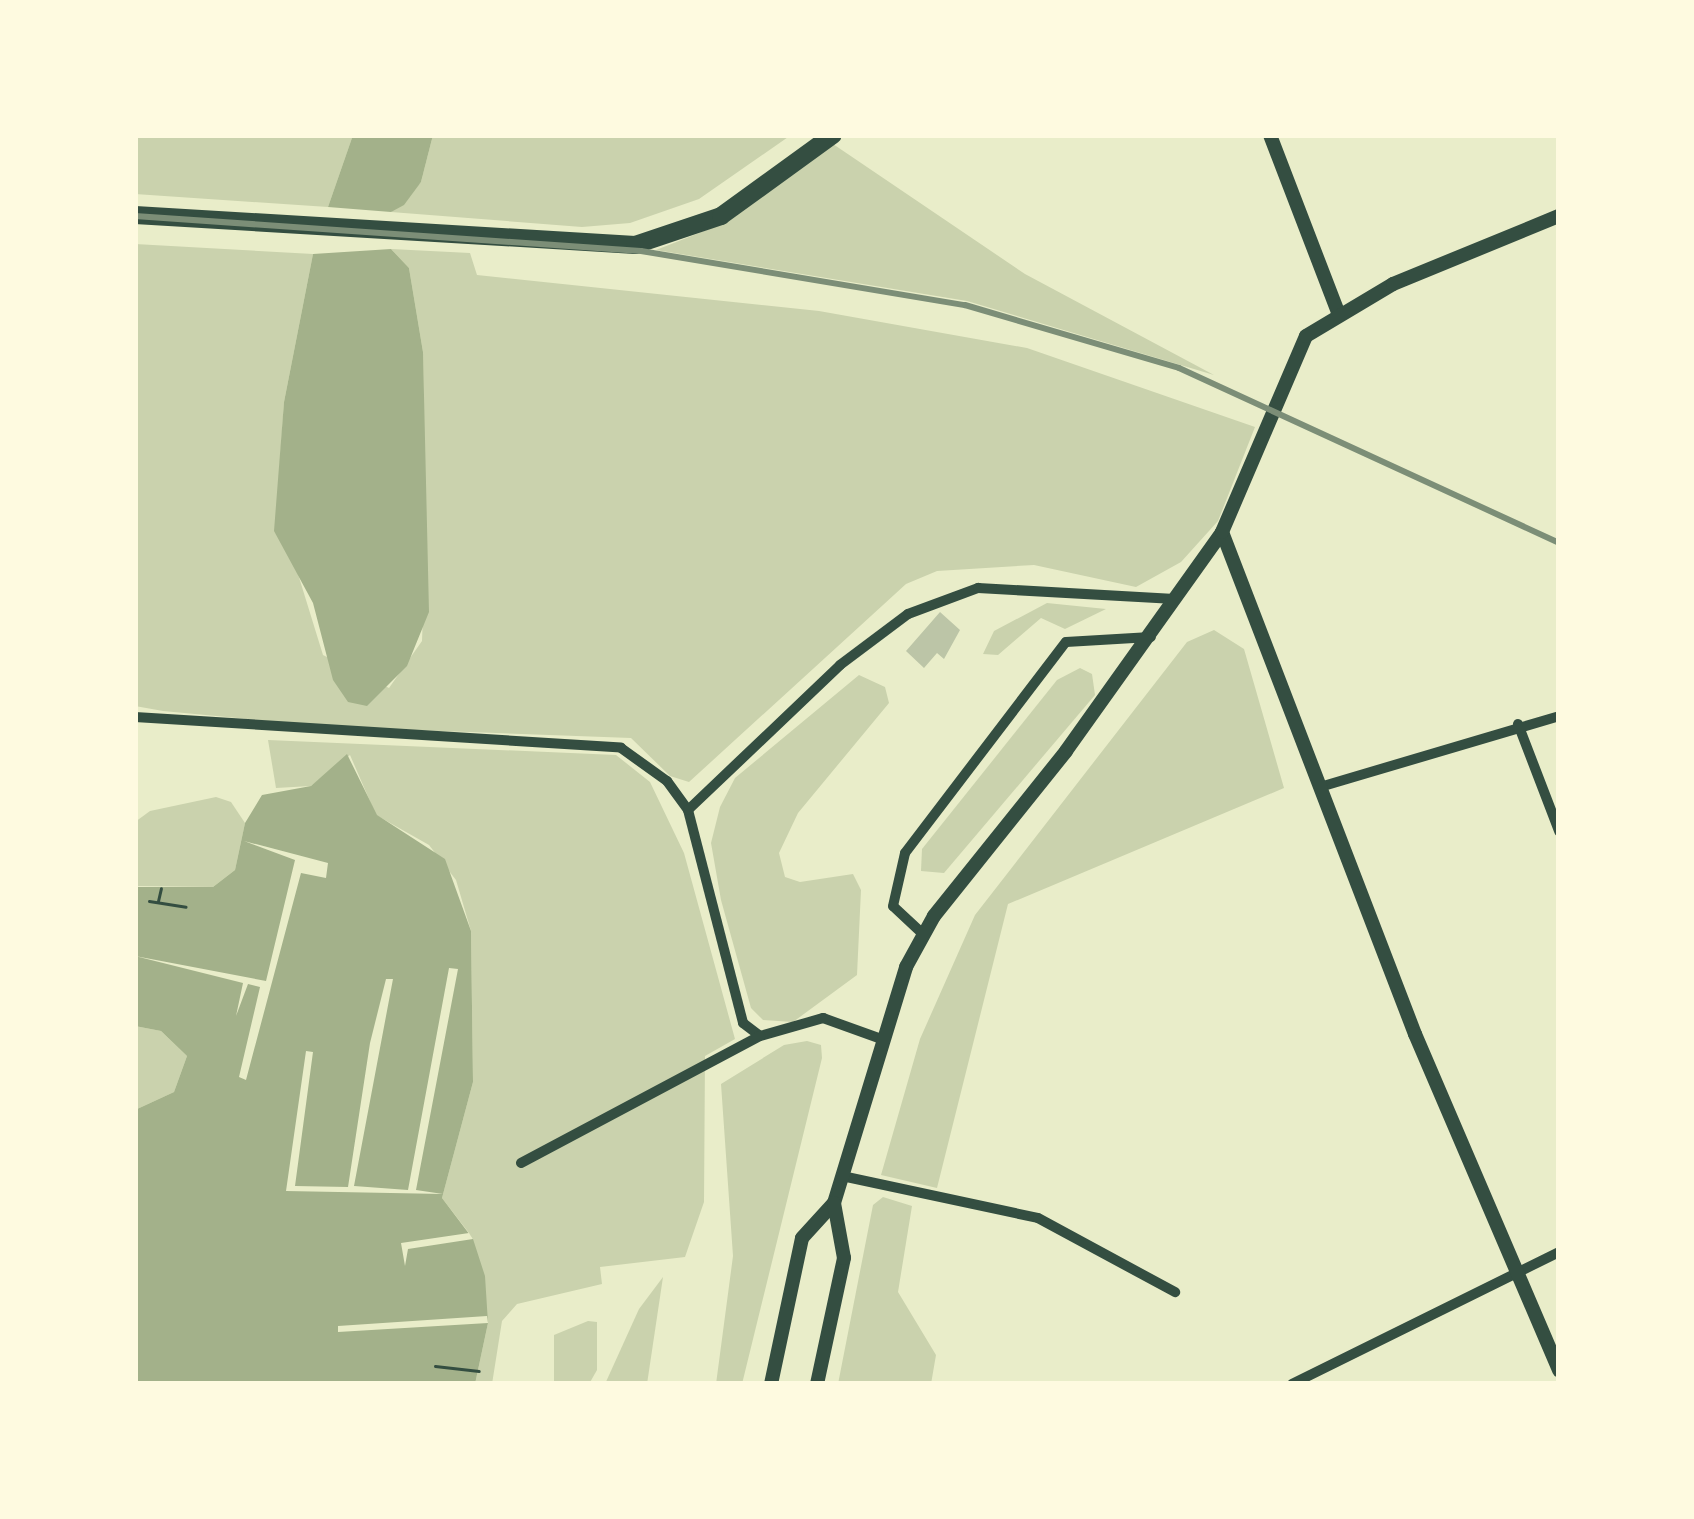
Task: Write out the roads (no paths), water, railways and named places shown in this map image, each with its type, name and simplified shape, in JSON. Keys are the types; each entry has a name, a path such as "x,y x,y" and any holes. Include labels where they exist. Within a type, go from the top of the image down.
{"highway":[{"path":"135,215 635,245 721,216 833,135"}],"street":[{"path":"1270,135 1339,312"},
{"path":"771,1384 802,1238 834,1203 884,1040 924,934 1151,637 1222,532 1306,336 1339,312 1559,216"},
{"path":"1222,532 1320,787 1559,1370"},
{"path":"688,810 840,665 908,614 978,588 1179,599"},
{"path":"924,934 893,906 905,853 1039,677 1066,642 1082,636 1151,637"},
{"path":"1320,787 1518,724 1559,716"},
{"path":"135,717 620,748 667,781 688,810 743,1023 760,1036"},
{"path":"1518,724 1559,831"},
{"path":"521,1163 760,1036 823,1018 884,1040"},
{"path":"842,1176 1038,1218 1175,1292"},
{"path":"817,1384 844,1258 834,1203"},
{"path":"1292,1384 1559,1252"}],"railway":[{"path":"135,216 641,251 965,305 1179,368 1559,543"}]}
